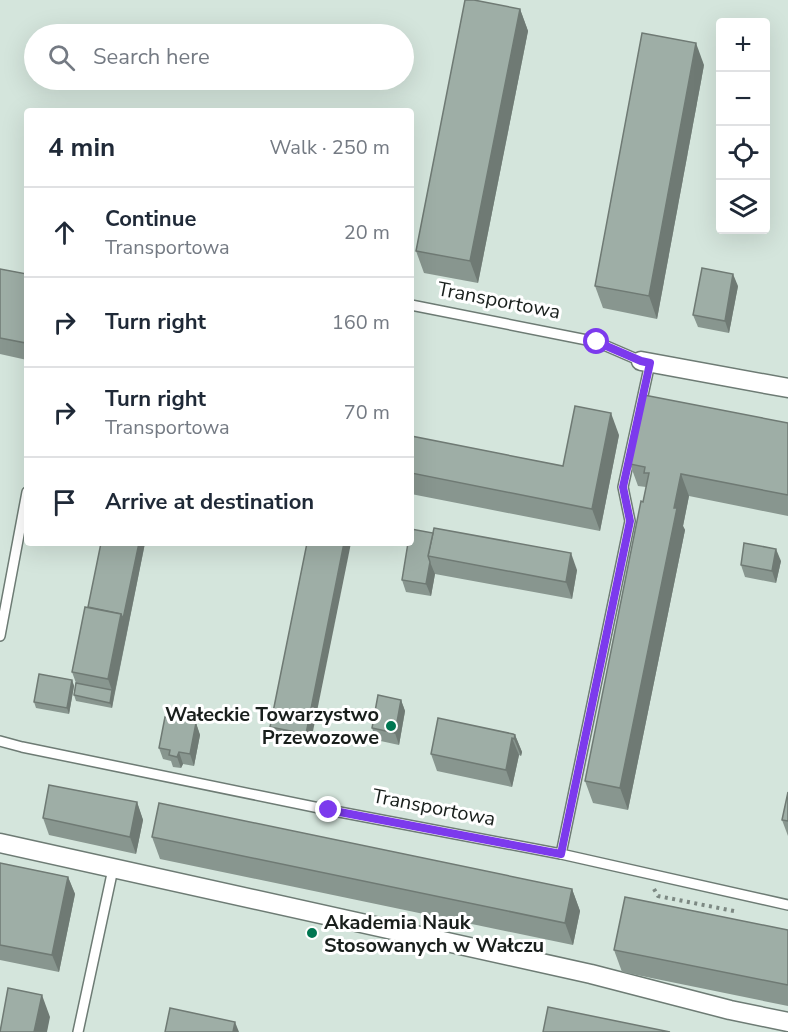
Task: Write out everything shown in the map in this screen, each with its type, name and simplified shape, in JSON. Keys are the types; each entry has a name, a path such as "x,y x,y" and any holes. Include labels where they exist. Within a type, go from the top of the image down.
{"street":[{"name":"Transportowa","path":"646,362 788,388"},
{"path":"0,843 308,910 788,1022"}],"lane":[{"name":"Transportowa","path":"414,306 597,342 646,362"},
{"path":"561,854 630,521 623,487 646,362"},
{"path":"0,636 24,508"},
{"name":"Transportowa","path":"0,741 329,810 561,854 788,905"},
{"path":"78,1032 113,869"}],"building":[{"path":"465,0 520,9 470,261 416,251"},
{"path":"642,33 696,43 649,296 595,286"},
{"path":"702,268 733,274 725,321 693,315"},
{"path":"0,269 24,273 24,343 0,338"},
{"path":"644,395 788,423 788,495 681,474 674,508 677,508 620,788 585,781 641,501 643,502 649,473 644,473 645,467 630,464"},
{"path":"575,406 611,413 592,509 414,474 414,437 563,466"},
{"path":"434,528 571,553 566,582 428,556"},
{"path":"414,530 433,533 428,556 430,562 426,584 402,580 408,546 414,546"},
{"path":"744,543 776,549 772,571 741,565"},
{"path":"100,546 138,546 123,619 121,614 88,607"},
{"path":"306,546 343,546 306,734 270,727"},
{"path":"85,607 121,614 108,679 72,672"},
{"path":"39,674 72,680 67,708 34,702"},
{"path":"76,683 112,690 110,703 74,695"},
{"path":"378,695 401,700 395,733 372,728"},
{"path":"165,717 196,723 190,754 179,752 177,757 169,755 170,750 159,748"},
{"path":"438,718 515,735 514,739 512,738 506,770 431,754"},
{"path":"49,785 137,802 130,837 43,818"},
{"path":"788,792 788,821 782,820"},
{"path":"159,803 572,889 565,923 152,837"},
{"path":"0,863 68,877 52,955 0,945"},
{"path":"625,897 788,930 788,985 614,950"},
{"path":"8,988 42,995 34,1032 0,1032"},
{"path":"548,1007 670,1032 543,1032"},
{"path":"170,1008 235,1022 233,1032 165,1032"}],"place":[{"name":"Wałeckie Towarzystwo Przewozowe","path":"391,726"},
{"name":"Akademia Nauk Stosowanych w Wałczu","path":"312,933"}],"route":[{"path":"329,810 561,854 630,521 623,487 650,363 597,342"}]}
